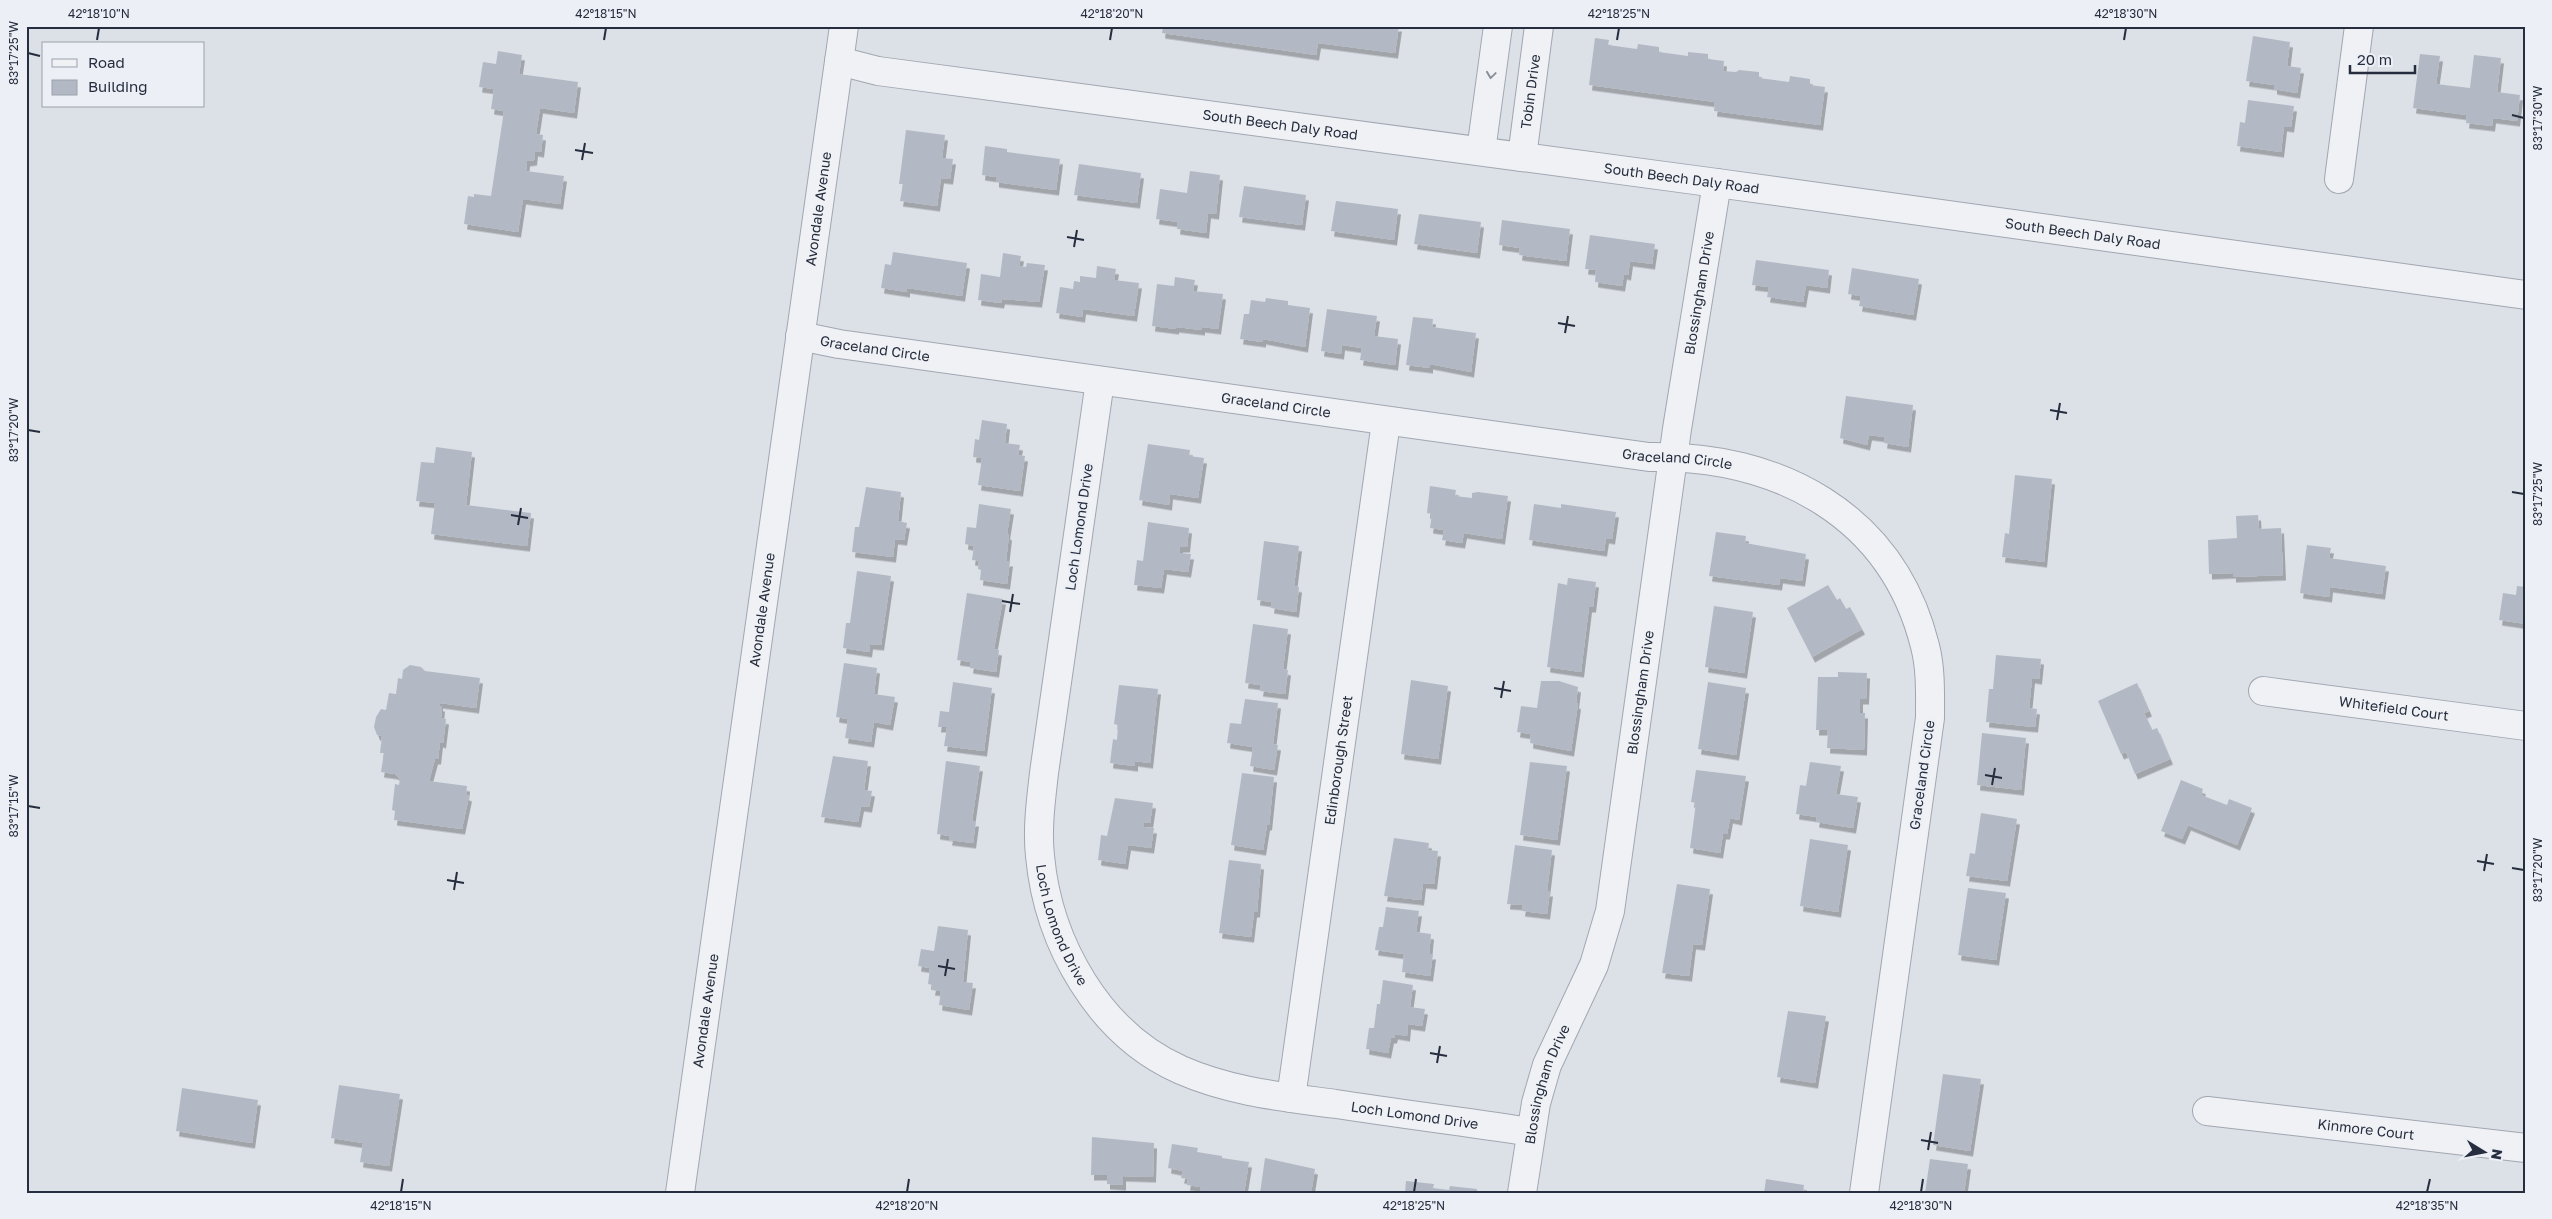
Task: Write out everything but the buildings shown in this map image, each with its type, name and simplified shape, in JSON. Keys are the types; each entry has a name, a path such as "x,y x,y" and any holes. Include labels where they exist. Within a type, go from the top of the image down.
{"street":[{"name":"Avondale Avenue","path":"680,1193 844,26"},
{"path":"1480,151 1498,26"},
{"name":"Tobin Drive","path":"1522,156 1538,26"},
{"path":"2339,180 2359,26"},
{"name":"South Beech Daly Road","path":"838,62 898,73 1522,156 2526,295"},
{"name":"Blossingham Drive","path":"1522,1193 1536,1103 1547,1065 1594,964 1610,911 1675,456 1717,183"},
{"name":"Graceland Circle","path":"800,336 839,344 1386,422 1649,457 1675,456 1741,466 1779,477 1814,495 1840,512 1861,530 1893,571 1916,617 1925,647 1930,678 1930,718 1864,1193"},
{"name":"Loch Lomond Drive","path":"1100,381 1044,773 1040,817 1042,872 1053,918 1068,958 1085,986 1116,1026 1180,1070 1227,1087 1291,1098 1531,1132"},
{"name":"Edinborough Street","path":"1291,1098 1386,422"},
{"name":"Whitefield Court","path":"2264,691 2526,726"},
{"name":"Kinmore Court","path":"2207,1111 2526,1148"}]}
